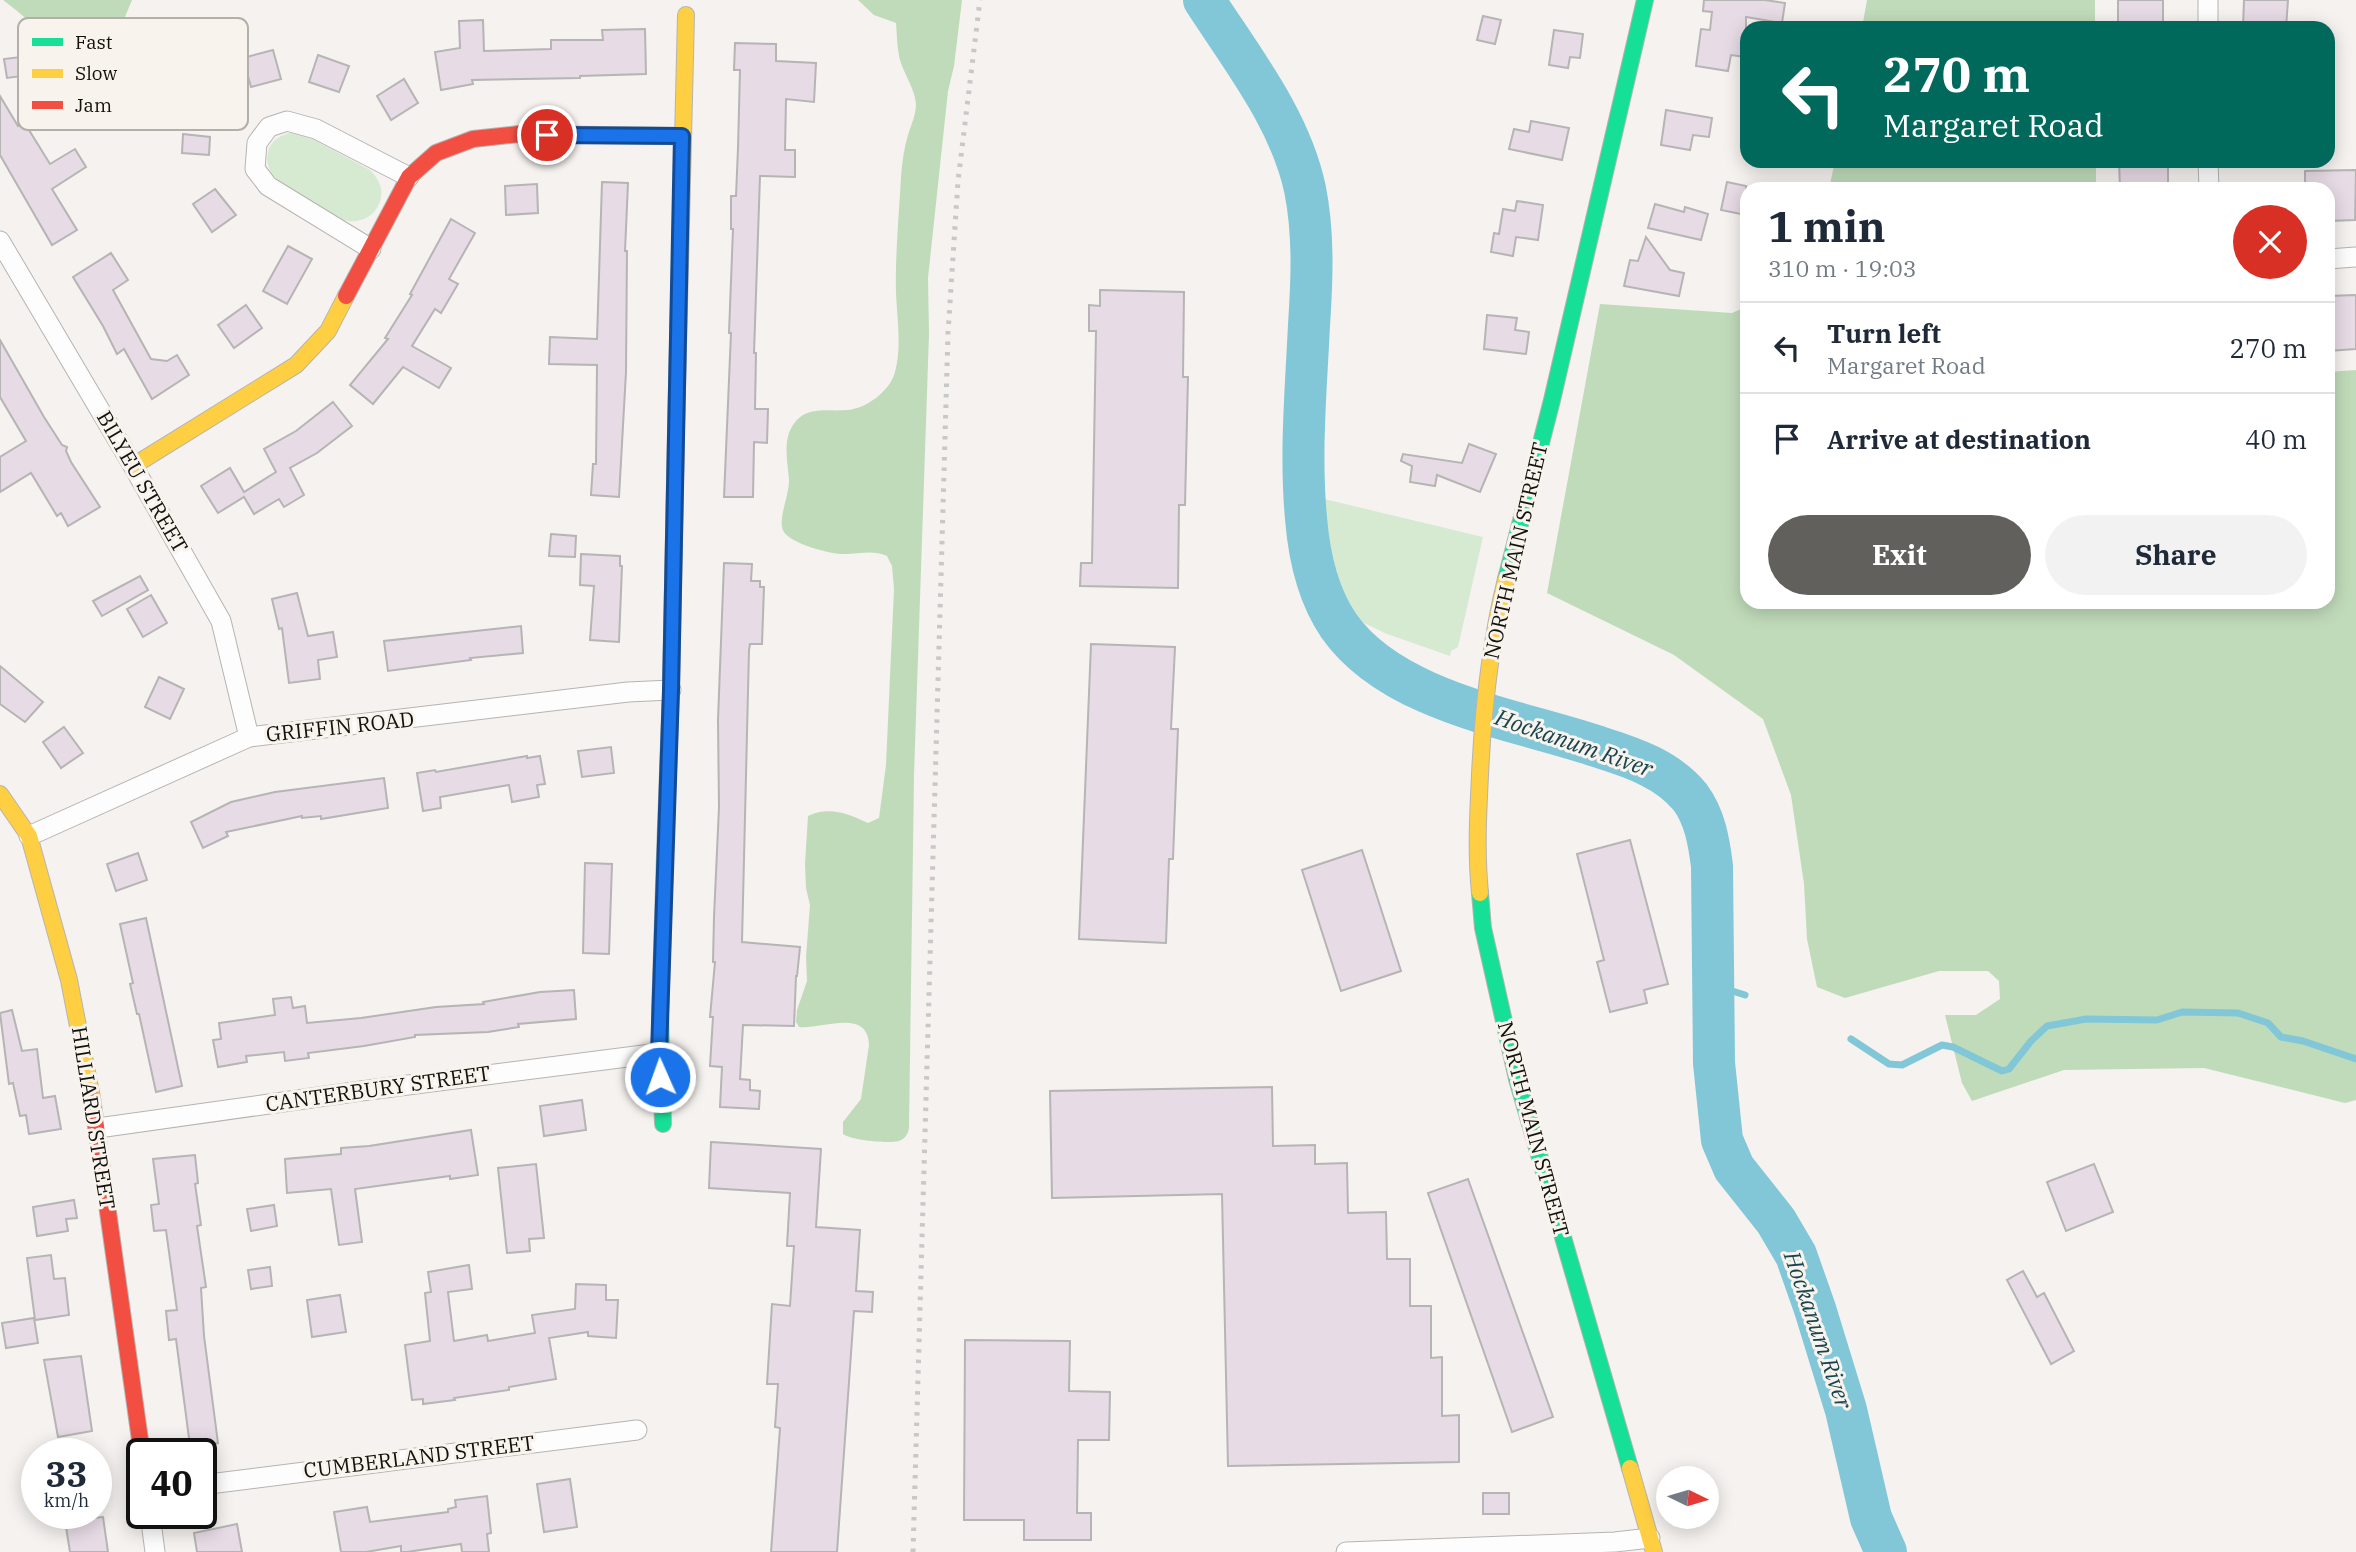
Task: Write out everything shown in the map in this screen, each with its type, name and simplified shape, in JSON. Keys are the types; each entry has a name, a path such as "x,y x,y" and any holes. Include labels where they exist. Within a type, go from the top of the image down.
{"street":[{"name":"NORTH MAIN STREET","path":"1645,0 1552,400 1499,608 1487,679 1476,852 1483,928 1497,1000 1517,1079 1652,1545"},
{"path":"2208,0 2208,21"},
{"path":"663,1124 659,1053 671,690 682,136 687,15"},
{"path":"371,249 268,186 256,169 257,143 269,127 287,121 316,129 410,177"},
{"path":"133,466 296,365 328,331 410,177 436,153 473,139 519,134 682,136"},
{"name":"BILYEU STREET","path":"0,241 221,621 249,737"},
{"path":"2335,258 2356,257"},
{"name":"GRIFFIN ROAD","path":"29,836 249,737 628,692 671,690"},
{"name":"HILLIARD STREET","path":"0,794 29,836 69,980 98,1128 140,1438"},
{"name":"CANTERBURY STREET","path":"98,1128 659,1053"},
{"name":"CUMBERLAND STREET","path":"217,1483 638,1430"},
{"path":"152,1529 155,1552"},
{"path":"1346,1552 1615,1542 1652,1545"}],"green space":[{"path":"3,0 132,0 124,18 24,18"},
{"path":"858,0 962,0 954,66 948,91 928,278 929,334 914,775 909,1128 903,1139 887,1142 861,1140 843,1134 843,1122 861,1099 869,1045 867,1033 852,1023 799,1027 796,1022 797,1010 807,981 810,905 805,864 808,816 831,811 868,823 879,818 886,765 894,589 892,566 887,556 881,554 841,554 807,546 790,537 782,527 789,486 787,444 794,424 800,417 814,411 855,409 870,402 888,386 897,362 899,342 896,264 901,177 905,145 916,104 900,60 896,23 874,15"},
{"path":"1867,0 2095,0 2095,21 1863,21"},
{"path":"292,132 305,135 370,170 381,190 381,199 374,212 358,221 344,220 282,184 270,170 268,152 277,139"},
{"path":"1834,168 2096,168 2096,182 1830,182"},
{"path":"1600,304 1732,313 1740,310 1740,609 2335,609 2335,372 2356,370 2356,1100 2345,1103 2204,1068 2064,1070 1972,1101 1962,1083 1945,1015 1976,1015 2000,999 1999,981 1988,971 1939,971 1845,998 1817,987 1807,939 1804,884 1791,795 1763,719 1674,655 1547,593"},
{"path":"1320,498 1483,537 1458,647 1451,651 1450,656 1387,634 1347,615 1327,545"}],"building":[{"path":"1704,0 1765,0 1785,3 1782,21 1746,17 1746,21 1740,21 1740,56 1731,55 1728,71 1696,66 1701,29 1710,30 1712,12 1703,11"},
{"path":"2118,0 2163,0 2163,21 2118,21"},
{"path":"2244,0 2288,0 2286,21 2243,21"},
{"path":"1483,16 1501,20 1495,44 1477,40"},
{"path":"483,20 484,51 551,49 551,40 603,40 602,30 645,29 646,74 472,80 473,84 441,90 435,52 460,48 459,21"},
{"path":"1554,30 1583,34 1580,58 1570,57 1568,68 1549,65"},
{"path":"735,43 776,44 776,61 816,63 814,102 786,99 785,150 795,150 795,177 760,176 754,353 755,409 768,409 767,443 754,442 753,497 724,497 731,333 731,196 736,196 740,70 734,70"},
{"path":"273,50 281,79 251,87 248,57"},
{"path":"318,55 349,66 339,92 309,82"},
{"path":"18,57 18,77 7,78 4,59"},
{"path":"404,79 418,103 391,120 377,96"},
{"path":"0,96 18,130 29,130 50,164 75,149 86,167 52,189 77,230 52,245 0,155"},
{"path":"1666,110 1712,118 1709,137 1693,135 1690,150 1661,145"},
{"path":"1531,121 1569,128 1562,160 1509,149 1514,129 1529,132"},
{"path":"183,134 210,137 209,155 182,153"},
{"path":"2119,168 2168,168 2168,182 2120,182"},
{"path":"2356,170 2355,220 2335,221 2335,182 2305,182 2305,171"},
{"path":"602,182 628,183 625,251 626,372 619,497 591,495 593,464 596,464 597,365 549,364 550,337 597,339"},
{"path":"1727,182 1740,185 1740,214 1721,210"},
{"path":"537,184 538,213 506,215 505,186"},
{"path":"215,189 236,215 212,232 193,204"},
{"path":"1517,201 1543,205 1538,240 1516,237 1513,256 1491,252 1494,233 1499,234 1503,209 1515,211"},
{"path":"1655,204 1684,212 1685,207 1708,214 1701,240 1648,228"},
{"path":"451,219 475,233 449,279 458,284 441,313 435,309 412,346 451,368 439,388 403,367 373,404 350,385 388,339 385,338 412,295 410,294"},
{"path":"1646,237 1670,270 1684,273 1679,296 1624,286 1630,260 1638,261"},
{"path":"288,246 312,259 287,304 263,291"},
{"path":"111,253 128,280 113,290 151,359 167,361 177,355 189,375 152,399 124,349 117,354 73,277"},
{"path":"1100,290 1184,292 1183,377 1188,377 1185,505 1179,505 1178,588 1080,586 1081,563 1092,563 1096,331 1089,331 1089,305 1100,306"},
{"path":"2356,295 2356,349 2335,350 2335,296"},
{"path":"246,305 262,328 234,348 218,325"},
{"path":"1487,315 1517,318 1515,330 1529,332 1526,354 1484,349"},
{"path":"0,340 44,417 62,445 67,447 71,462 100,507 68,526 61,513 57,516 31,473 0,492 0,457 26,441 0,397"},
{"path":"333,402 352,426 317,453 290,468 304,495 284,507 279,499 254,514 244,497 218,513 201,486 230,468 244,492 276,472 264,449 296,431"},
{"path":"1469,444 1496,454 1480,492 1437,475 1435,486 1410,482 1412,466 1401,461 1403,454 1462,463"},
{"path":"551,534 576,536 575,557 549,556"},
{"path":"581,554 620,556 622,566 619,642 590,640 594,586 580,585"},
{"path":"724,563 752,564 751,581 760,581 760,587 764,587 762,644 750,644 749,650 742,942 800,947 794,1026 743,1025 740,1079 750,1080 750,1090 760,1091 759,1109 720,1107 722,1067 710,1066 713,1017 710,1017 715,962 718,720"},
{"path":"140,576 148,590 102,616 93,601"},
{"path":"297,593 308,636 333,632 337,657 318,660 320,679 289,683 282,628 279,629 272,599"},
{"path":"151,595 167,623 143,637 127,609"},
{"path":"521,626 523,653 388,671 384,641"},
{"path":"1091,644 1175,647 1171,729 1178,729 1173,859 1169,859 1166,943 1079,939"},
{"path":"0,666 43,702 25,722 0,704"},
{"path":"159,677 184,689 170,719 145,707"},
{"path":"64,727 83,753 61,768 43,742"},
{"path":"611,747 614,773 582,777 578,751"},
{"path":"540,756 545,784 537,785 539,797 512,802 509,785 440,797 441,808 423,811 417,773"},
{"path":"384,778 388,808 321,819 321,816 302,816 226,832 228,836 203,848 191,822 231,802 275,792"},
{"path":"1630,840 1668,984 1644,990 1647,1003 1610,1012 1597,962 1604,960 1577,854"},
{"path":"1362,850 1401,971 1341,991 1302,870"},
{"path":"138,853 147,880 116,891 107,864"},
{"path":"585,863 612,864 609,954 583,953"},
{"path":"146,918 182,1086 156,1092 130,984 133,983 120,924"},
{"path":"574,990 576,1019 518,1024 519,1027 488,1032 415,1035 364,1046 308,1053 309,1058 285,1061 284,1052 246,1056 247,1062 218,1067 213,1040 221,1039 219,1023 275,1015 273,999 291,997 293,1008 305,1006 307,1023 436,1007 484,1004 483,1002 540,992"},
{"path":"12,1010 22,1051 37,1049 43,1098 55,1096 61,1129 29,1134 26,1115 20,1116 13,1083 9,1084 0,1013"},
{"path":"1272,1087 1273,1146 1315,1145 1315,1164 1347,1163 1348,1213 1386,1212 1387,1259 1410,1259 1410,1306 1431,1306 1431,1358 1442,1357 1442,1416 1459,1415 1459,1462 1228,1466 1222,1194 1052,1198 1050,1091"},
{"path":"582,1100 586,1130 544,1136 540,1106"},
{"path":"471,1130 478,1175 450,1179 450,1176 355,1189 362,1242 339,1245 331,1189 287,1193 285,1159 341,1154 341,1148"},
{"path":"711,1142 821,1149 816,1227 860,1230 856,1291 873,1292 872,1312 854,1311 837,1552 771,1552 780,1428 775,1427 778,1384 767,1384 772,1304 790,1306 794,1246 787,1246 790,1193 709,1188"},
{"path":"195,1155 198,1183 195,1184 201,1225 197,1226 206,1287 201,1288 204,1336 218,1443 217,1438 189,1438 176,1339 169,1340 166,1311 177,1310 166,1230 154,1231 151,1205 159,1204 153,1159"},
{"path":"536,1164 544,1238 529,1239 530,1251 507,1253 498,1168"},
{"path":"2094,1164 2113,1212 2066,1231 2047,1182"},
{"path":"1468,1179 1553,1417 1512,1432 1428,1193"},
{"path":"74,1200 77,1218 66,1219 68,1231 37,1236 33,1207"},
{"path":"274,1205 277,1226 251,1231 247,1209"},
{"path":"51,1255 54,1279 65,1278 69,1315 35,1320 27,1258"},
{"path":"469,1265 472,1289 448,1292 454,1341 487,1335 488,1341 535,1333 532,1315 575,1309 576,1284 606,1285 606,1300 618,1300 616,1338 588,1336 588,1332 549,1338 556,1379 509,1387 509,1390 454,1398 455,1400 423,1404 423,1399 412,1400 405,1345 430,1341 425,1293 431,1292 428,1272"},
{"path":"270,1267 272,1286 251,1289 248,1270"},
{"path":"2023,1271 2037,1297 2044,1293 2074,1351 2051,1364 2007,1280"},
{"path":"340,1295 346,1332 312,1337 307,1300"},
{"path":"34,1318 38,1343 6,1348 2,1323"},
{"path":"965,1340 1070,1341 1069,1391 1110,1392 1109,1440 1078,1440 1077,1513 1091,1513 1091,1540 1024,1540 1024,1520 964,1520"},
{"path":"81,1356 92,1431 58,1437 44,1360"},
{"path":"570,1479 577,1527 544,1532 537,1484"},
{"path":"1483,1493 1509,1493 1509,1514 1483,1514"},
{"path":"487,1496 491,1533 487,1534 489,1552 462,1552 461,1544 407,1552 401,1552 401,1546 366,1552 341,1552 334,1512 367,1507 370,1522 448,1512 448,1509 456,1507 455,1500"},
{"path":"237,1524 242,1552 197,1552 194,1533"},
{"path":"66,1529 105,1529 108,1552 70,1552"}],"waterway":[{"name":"Hockanum River","path":"1204,0 1249,67 1276,114 1298,163 1305,189 1310,223 1311,291 1304,422 1304,494 1312,560 1325,601 1339,626 1362,652 1391,673 1424,691 1459,705 1638,761 1671,779 1695,805 1706,830 1712,866 1714,1063 1722,1140 1734,1168 1776,1221 1796,1255 1846,1410 1871,1518 1886,1552"},
{"path":"1713,985 1745,995"},
{"path":"1851,1039 1889,1064 1902,1065 1942,1045 1953,1047 2002,1071 2009,1069 2047,1026 2086,1019 2157,1020 2182,1012 2238,1013 2268,1023 2281,1037 2303,1041 2356,1059"}],"railway":[{"path":"913,1552 948,333 958,181 980,0"}],"traffic: fast":[{"path":"1506,579 1552,400 1645,0"},
{"path":"663,1124 660,1015 665,854"},
{"path":"1480,893 1483,928 1517,1079 1630,1468"}],"traffic: slow":[{"path":"676,429 686,15"},
{"path":"133,466 296,365 328,331 346,296"},
{"path":"1480,893 1478,834 1483,726 1488,677 1506,579"},
{"path":"0,794 29,836 69,980 92,1098"},
{"path":"1630,1468 1654,1552"}],"traffic: jam":[{"path":"346,296 409,177 436,153 473,139 519,134 682,136"},
{"path":"665,854 676,429"},
{"path":"92,1098 140,1438"}],"route":[{"path":"547,135 682,136 660,1077"}]}
